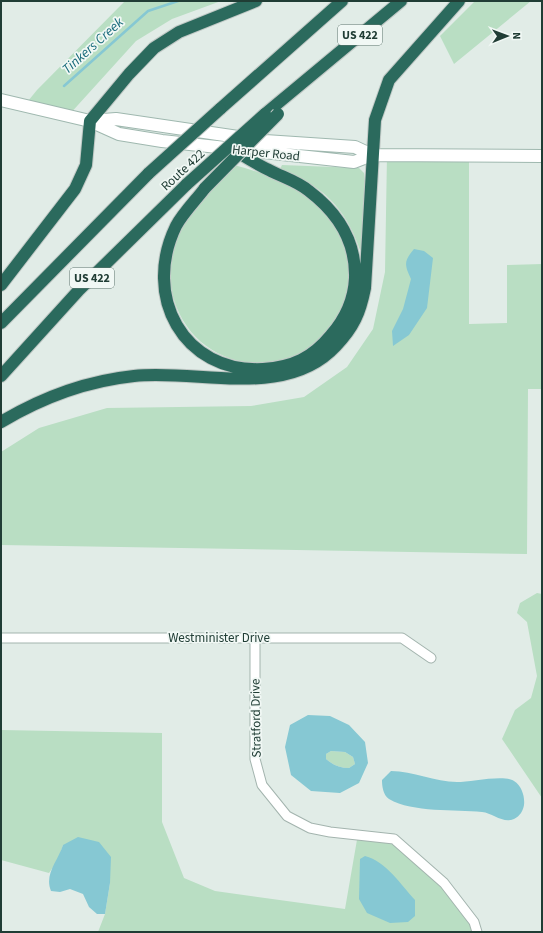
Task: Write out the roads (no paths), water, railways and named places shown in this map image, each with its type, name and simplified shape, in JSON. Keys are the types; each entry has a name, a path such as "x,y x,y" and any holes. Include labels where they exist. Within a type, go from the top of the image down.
{"highway":[{"path":"1,285 75,189 86,165 90,121 129,74 154,48 179,32 256,1"},
{"name":"Route 422","path":"1,323 149,173 342,1"},
{"name":"Route 422","path":"1,376 79,290 188,184 265,114 401,1"},
{"path":"1,422 28,406 62,392 102,381 135,376 164,375 266,379 294,374 313,366 328,354 346,336 355,322 361,307 365,288 375,120 389,80 459,1"},
{"path":"232,149 309,191 332,213 348,236 354,257 355,288 350,306 338,326 319,350 280,368 246,370 211,360 188,342 171,316 164,282 167,252 176,226 205,188 278,114 318,69"}],"street":[{"name":"Harper Road","path":"1,100 90,121 119,134 232,149 354,162 372,155 542,156"},
{"name":"Harper Road","path":"90,121 116,119 265,141 355,147 372,155"},
{"name":"Westminister Drive","path":"1,638 402,638 431,658"},
{"name":"Stratford Drive","path":"255,638 256,759 262,785 287,816 310,828 330,832 394,839 444,883 474,922 477,932"}],"water":[{"path":"414,249 424,251 433,258 427,308 409,335 393,346 392,331 403,309 411,279 406,263 408,257"},
{"path":"308,715 330,716 349,725 365,742 368,763 359,783 340,793 311,791 291,775 285,747 290,725","holes":["331,751 345,752 353,757 355,764 349,768 337,766 326,759 326,754"]},
{"path":"391,771 399,771 449,782 463,782 495,778 510,779 517,783 521,789 524,799 524,807 516,818 506,820 482,812 434,810 410,807 389,799 385,795 382,780"},
{"path":"78,837 99,842 111,857 110,883 105,914 97,914 89,907 83,894 70,889 60,892 51,891 49,885 50,873 63,845"},
{"path":"365,856 380,863 386,868 415,900 415,916 408,922 390,923 367,913 359,899 360,859"}],"waterway":[{"name":"Tinkers Creek","path":"64,86 148,11 178,1"}]}
